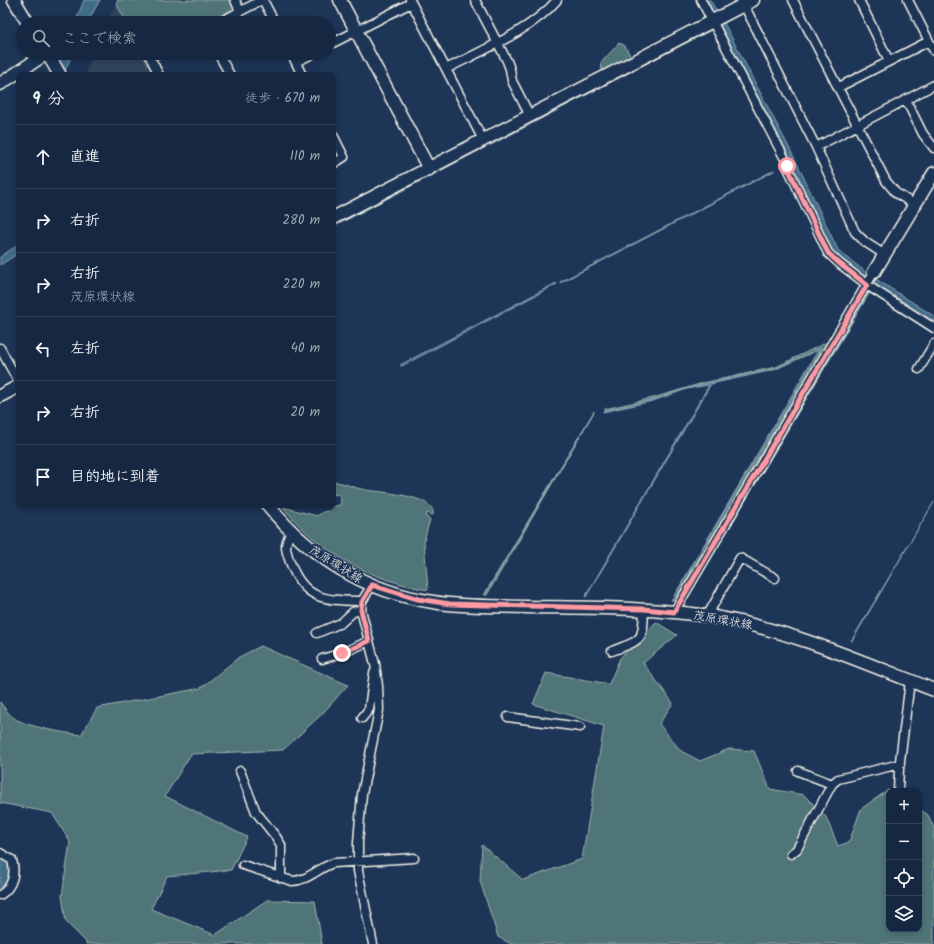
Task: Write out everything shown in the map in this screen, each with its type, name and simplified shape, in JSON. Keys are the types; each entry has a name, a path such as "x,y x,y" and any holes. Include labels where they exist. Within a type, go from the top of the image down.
{"street":[{"path":"14,0 24,16"},
{"path":"235,0 240,11"},
{"path":"231,16 262,0 271,16"},
{"path":"340,0 429,168"},
{"path":"474,0 507,61 512,81 530,116"},
{"path":"701,0 786,161 828,253 867,285 934,328"},
{"path":"793,0 891,187 896,193 915,205"},
{"path":"859,0 889,61"},
{"path":"908,0 934,51"},
{"path":"336,41 410,1 483,140"},
{"path":"446,69 534,22 555,1"},
{"path":"336,216 746,2 855,232 865,242 885,255"},
{"path":"839,87 929,41"},
{"path":"18,72 36,60"},
{"path":"51,60 58,72"},
{"path":"152,60 158,72"},
{"path":"222,60 228,72"},
{"path":"300,60 296,62 301,72"},
{"path":"0,84 16,73"},
{"path":"816,147 934,85"},
{"path":"906,100 926,140 934,148"},
{"path":"336,141 344,158 336,162"},
{"path":"674,612 934,173"},
{"path":"919,369 934,344"},
{"path":"0,348 16,379"},
{"path":"0,396 16,387"},
{"name":"茂原環状線","path":"271,508 307,546 329,562 357,579 418,599 450,604 644,609 707,616 763,628 799,638 934,690"},
{"path":"292,532 287,540 286,549 294,573 303,586 311,592 325,598 361,606"},
{"path":"707,616 740,558 775,578"},
{"path":"317,633 341,622 361,606 372,585"},
{"path":"361,606 375,664 379,710 362,794 358,842 359,878 374,944"},
{"path":"612,651 638,641 642,636 644,609"},
{"path":"322,658 342,653 369,641"},
{"path":"362,718 369,709 375,664"},
{"path":"898,788 910,681"},
{"path":"508,717 580,727"},
{"path":"791,854 797,849 832,784 838,779 900,764"},
{"path":"240,771 256,812 276,836 281,845 281,878"},
{"path":"798,771 832,784"},
{"path":"0,853 12,860 14,867 13,876 8,891 0,895"},
{"path":"243,865 281,878 299,881 328,864 414,858"}],"shaded area":[{"path":"84,0 100,0 91,16 78,16"},
{"path":"707,0 710,0 724,23 795,159 838,250 868,274 934,316 934,322 865,279 839,259 833,252 789,156"},
{"path":"116,3 123,16 110,16"},
{"path":"712,28 713,29 489,146 489,144"},
{"path":"55,60 70,60 64,72 50,72"},
{"path":"91,60 146,60 152,72 86,72"},
{"path":"485,146 486,147 336,225"},
{"path":"774,171 560,283 560,282"},
{"path":"16,246 16,255 0,265 0,257"},
{"path":"556,283 557,284 402,366 400,365"},
{"path":"869,293 686,601 685,601"},
{"path":"821,348 675,596 818,350 774,370 711,384 585,597 709,385 687,389 653,401 603,411 653,400 688,388 774,369"},
{"path":"594,411 594,412 484,595"},
{"path":"934,502 852,641 851,641"},
{"path":"0,856 4,858 11,867 9,881 0,891"}],"green space":[{"path":"118,0 231,0 235,8 220,16 123,16 116,3"},
{"path":"619,43 624,45 630,55 629,59 603,72 600,64"},
{"path":"868,292 871,292 684,601"},
{"path":"825,343 828,343 675,600 671,600 821,348 774,369 688,388 653,400 603,411 605,409 653,398 703,383 776,367"},
{"path":"594,412 487,595 485,595"},
{"path":"336,482 362,489 417,499 426,503 432,508 433,515 427,513 426,517 430,519 424,541 428,590 386,579 348,562 313,538 284,508 317,516 340,505 340,496 337,494"},
{"path":"656,622 677,635 643,663 673,703 659,724 681,751 700,761 729,749 754,751 770,789 804,795 826,817 838,846 849,842 861,809 886,791 886,932 922,932 922,811 928,815 934,828 934,944 511,944 498,937 480,881 482,845 523,880 582,859 604,726 533,704 546,673 609,684 620,658"},
{"path":"261,646 348,685 322,714 283,750 191,754 165,796 247,837 231,870 167,876 151,909 215,935 267,900 315,901 322,944 86,944 86,942 66,922 62,896 70,842 52,813 0,803 0,702 10,715 20,721 47,729 81,735 97,708 201,688 239,657"}],"route":[{"path":"342,653 369,641 361,605 372,585 418,599 450,604 634,610 644,609 674,612 867,285 828,253 787,166"}]}
